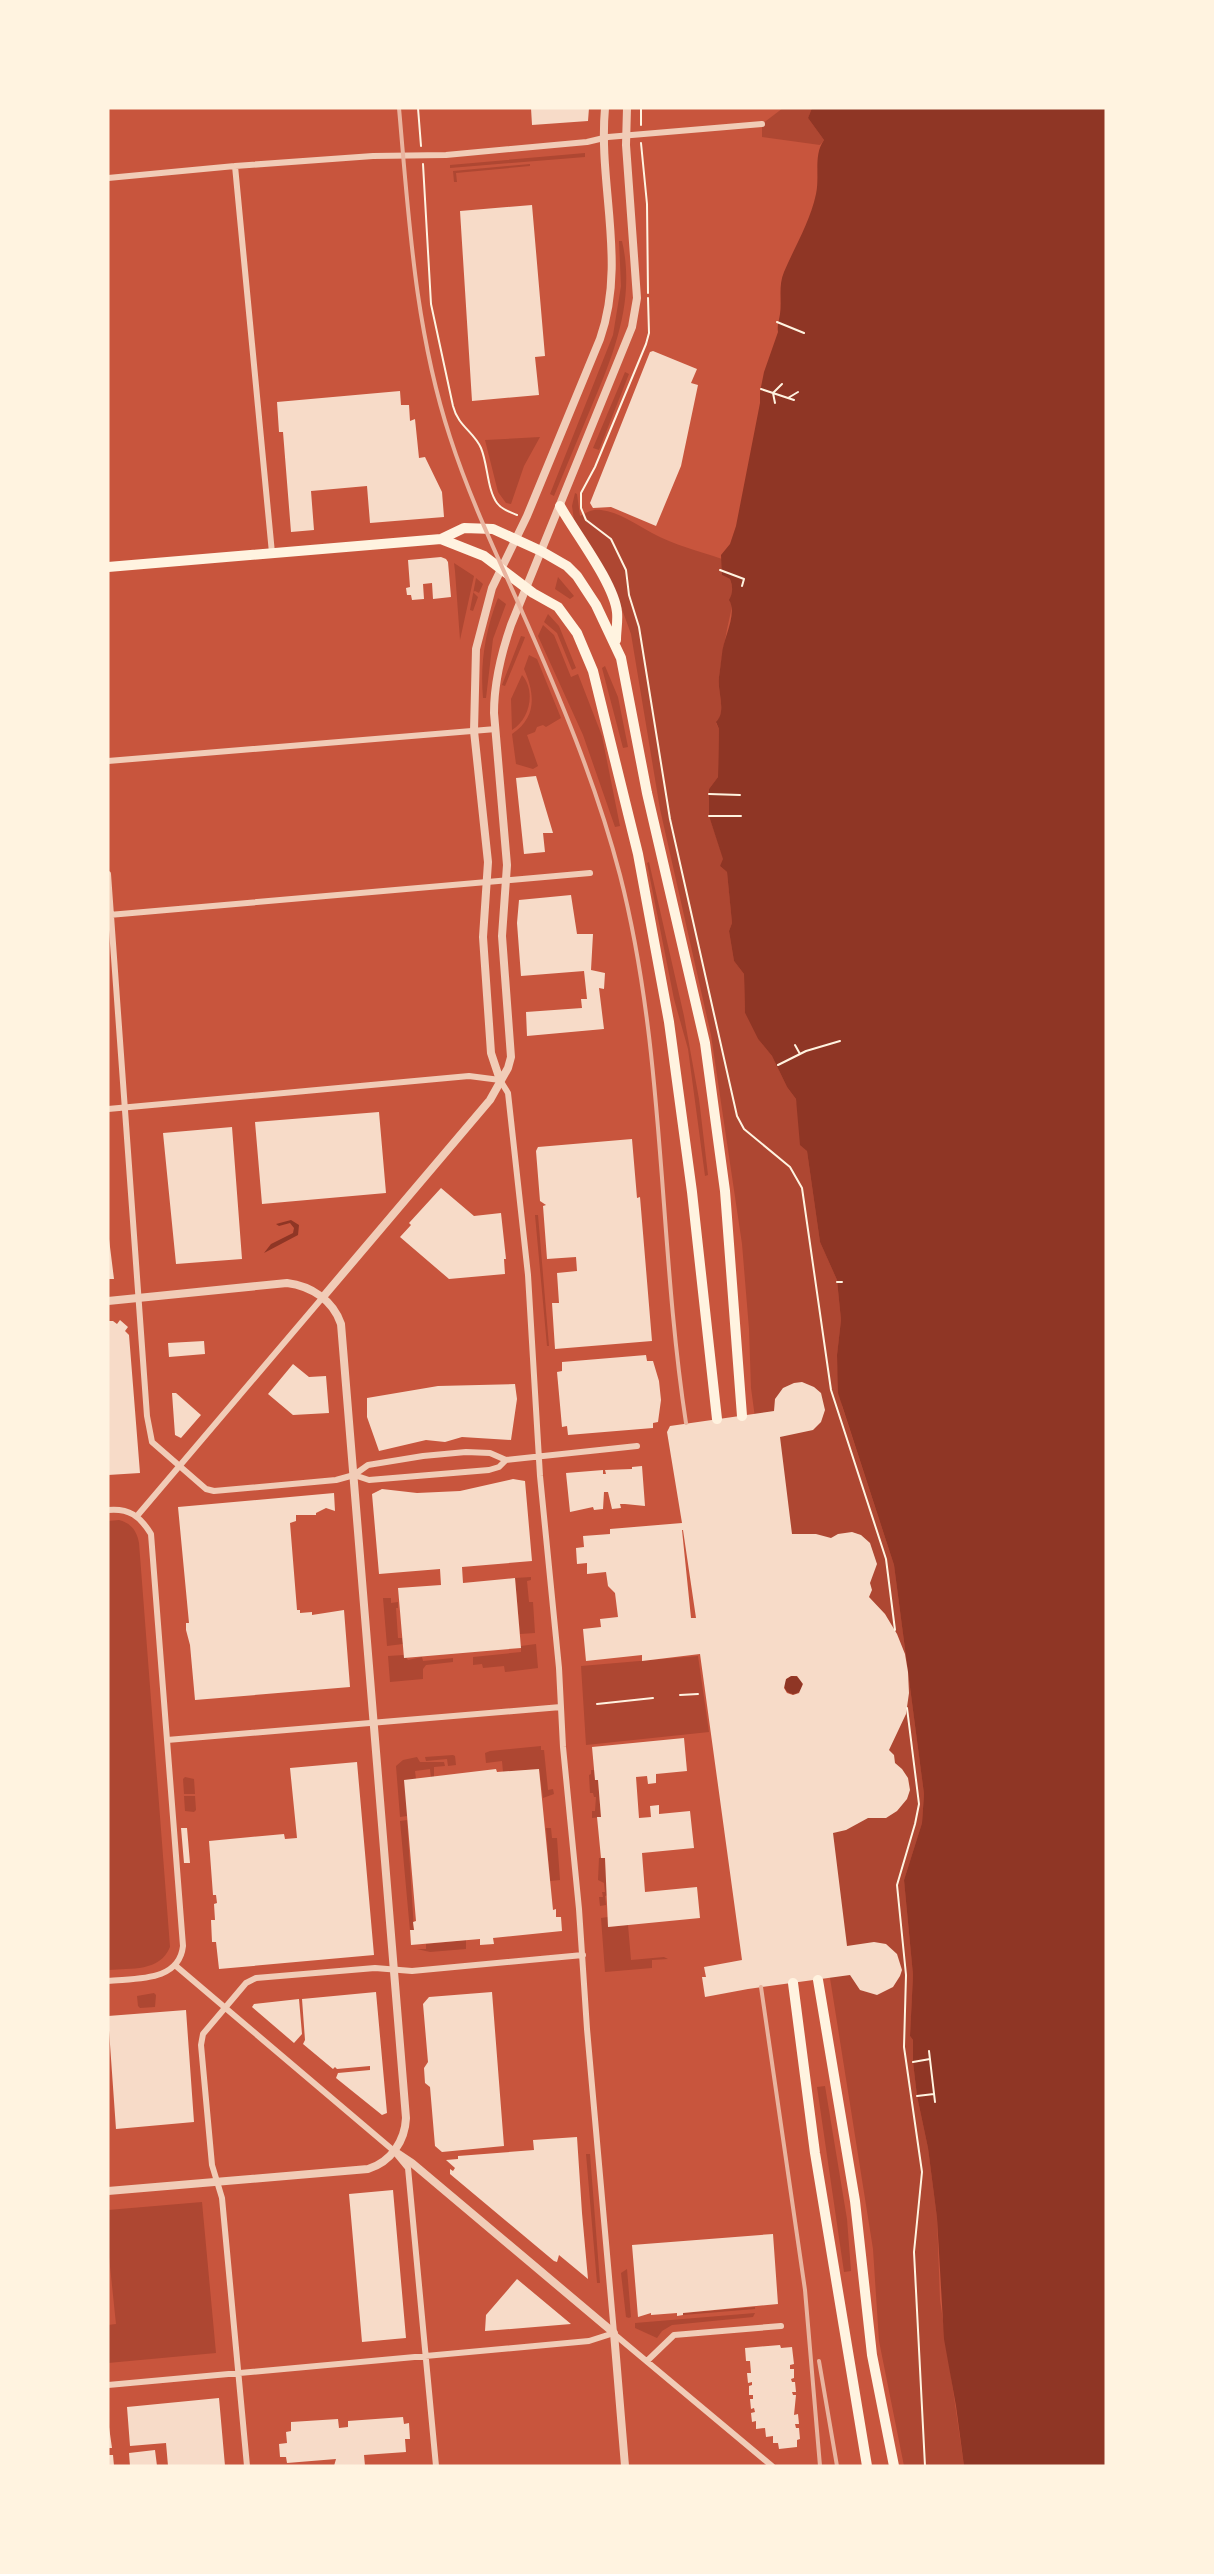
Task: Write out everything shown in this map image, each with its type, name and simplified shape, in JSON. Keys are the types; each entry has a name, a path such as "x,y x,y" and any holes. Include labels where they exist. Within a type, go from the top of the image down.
{"main road":[{"path":"560,506 596,563 613,597 618,614 615,643"},
{"path":"108,567 441,539 457,530 468,528 493,529 541,551 574,573 603,617 615,643 627,680 647,793 705,1043 725,1191 742,1416"},
{"path":"441,539 484,556 527,588 554,604 566,615 589,657 609,727 638,854 669,1022 692,1192 717,1419"},
{"path":"818,1980 854,2192 872,2355 894,2466"},
{"path":"794,1983 815,2153 867,2466"}],"street":[{"path":"605,108 603,138 613,253 613,275 608,310 600,339 516,539 487,601 476,649 474,731 488,862 483,937 491,1053 510,1101 528,1275 539,1456 625,2466"},
{"path":"137,1516 490,1100 511,1062 502,936 507,865 494,702 498,670 506,640 632,327 637,298 626,135 627,108"},
{"path":"108,178 373,156 442,155 587,142 626,135 762,124"},
{"path":"235,166 272,553"},
{"path":"108,761 496,729"},
{"path":"110,915 590,873"},
{"path":"108,874 150,1438 210,1491 336,1480 354,1475 368,1465 434,1455 490,1453 506,1461"},
{"path":"108,1109 469,1076 500,1080"},
{"path":"108,1300 287,1283 308,1288 322,1297 338,1314 342,1324 406,2118 402,2140 394,2151 379,2165 363,2170 108,2191"},
{"path":"354,1475 369,1480 478,1471 494,1469 506,1461 637,1446"},
{"path":"108,1510 124,1509 137,1516 151,1534 183,1946 182,1957 176,1965 158,1976 108,1981"},
{"path":"167,1740 561,1707"},
{"path":"246,2466 222,2198 212,2165 201,2042 205,2031 246,1983 256,1978 375,1968 412,1971 583,1955"},
{"path":"176,1965 394,2151 412,2163 772,2466"},
{"path":"394,2151 408,2168 435,2466"},
{"path":"647,2361 674,2335 781,2326"},
{"path":"108,2385 589,2341 614,2333"}],"path":[{"path":"418,108 422,148"},
{"path":"641,108 642,120"},
{"path":"640,147 640,154"},
{"path":"423,163 431,304 453,406 459,421 482,450 495,501 514,514"},
{"path":"777,322 804,333"},
{"path":"773,393 782,384"},
{"path":"761,389 794,400"},
{"path":"788,398 798,392"},
{"path":"773,393 774,403"},
{"path":"586,520 608,536 625,565 628,592 639,627 670,819 737,1116 744,1129 790,1167 805,1196 831,1390 886,1559 895,1630"},
{"path":"720,570 744,579 742,586"},
{"path":"709,794 740,795"},
{"path":"709,816 741,816"},
{"path":"778,1065 800,1054 840,1041"},
{"path":"795,1045 800,1054"},
{"path":"680,1695 698,1694"},
{"path":"597,1704 653,1698"},
{"path":"907,1708 919,1804 897,1884 906,1975 904,2047 922,2172 914,2252 917,2348 925,2466"},
{"path":"929,2051 935,2102"},
{"path":"913,2062 930,2059"},
{"path":"917,2096 934,2094"}],"shaded area":[{"path":"783,108 812,108 808,118 824,140 820,145 762,137 762,124"},
{"path":"812,108 1106,108 1106,2466 964,2466 944,2339 937,2218 928,2148 917,2096 913,2040 910,2036 913,1975 904,1880 922,1823 924,1794 894,1565 838,1393 837,1355 841,1320 837,1280 820,1242 807,1151 800,1145 796,1099 787,1087 772,1056 758,1039 745,1013 744,974 734,961 729,931 732,923 727,872 720,866 723,859 709,816 709,789 718,777 719,729 716,722 721,712 719,677 732,612 729,600 732,585 730,579 722,575 721,555 730,544 736,526 764,372 778,332 782,277 806,224 816,194 819,152 824,140 808,118"},
{"path":"585,153 585,157 450,168 450,165"},
{"path":"530,164 530,166 456,173 457,182 454,182 453,171"},
{"path":"619,241 622,241 626,263 624,307 620,328 607,369 554,496 550,494 613,335 621,286"},
{"path":"625,372 629,374 599,450 593,448"},
{"path":"540,437 524,466 511,504 506,503 498,492 485,440"},
{"path":"575,493 580,516 595,510 608,511 669,541 722,559 722,575 730,579 732,586 732,607 719,677 721,713 716,723 719,729 718,777 709,789 709,816 724,860 720,866 727,872 732,923 729,931 734,961 744,974 745,1013 758,1039 772,1056 787,1087 796,1099 804,1146 807,1151 820,1242 837,1280 841,1320 837,1355 842,1406 894,1565 924,1794 922,1823 904,1880 913,1975 910,2036 913,2040 917,2096 928,2148 937,2218 940,2300 964,2466 904,2466 879,2341 873,2249 830,1978 751,1388 742,1244 711,1035 660,809 631,634 615,590 574,520 572,506"},
{"path":"454,563 474,576 460,640 455,571"},
{"path":"558,577 574,596 570,599 555,589"},
{"path":"476,578 483,584 479,593 473,592"},
{"path":"473,592 478,597 473,611 470,610"},
{"path":"498,598 506,604 493,639 486,698 483,698 484,648"},
{"path":"548,614 559,626 576,668 572,670 557,633 544,622"},
{"path":"543,625 554,635 571,677 578,674 602,736 620,826 615,827 583,735 538,636"},
{"path":"521,636 525,637 524,640 505,686 502,685"},
{"path":"529,655 537,659 561,718 546,727 543,725 537,727 535,732 527,735 538,766 533,769 516,764 512,734 526,720 532,704 528,678 524,669"},
{"path":"605,666 618,697 628,747 623,748 602,668"},
{"path":"522,675 529,689 529,704 523,719 512,730 511,699"},
{"path":"649,862 684,1016 699,1099 708,1175 705,1176 688,1049 674,999 647,863"},
{"path":"535,1215 538,1215 549,1346 547,1346"},
{"path":"291,1220 299,1225 298,1235 264,1253 271,1244 293,1233 294,1228 290,1223 279,1226 276,1224"},
{"path":"119,1520 133,1528 139,1543 170,1947 159,1961 152,1965 108,1970 108,1521"},
{"path":"531,1577 531,1580 527,1581 529,1602 533,1602 535,1633 520,1634 515,1578"},
{"path":"383,1598 391,1598 391,1603 398,1602 398,1608 396,1608 398,1638 402,1638 403,1644 387,1646"},
{"path":"536,1644 538,1668 505,1672 504,1666 483,1668 482,1664 473,1665 473,1657 521,1652 521,1646"},
{"path":"404,1655 408,1660 422,1657 423,1661 453,1658 453,1662 426,1665 423,1669 423,1679 390,1682 388,1656"},
{"path":"698,1656 709,1732 586,1745 581,1666"},
{"path":"789,1676 797,1676 802,1681 800,1692 789,1694 784,1689 784,1681"},
{"path":"541,1746 541,1750 544,1750 548,1790 553,1789 554,1794 543,1798 539,1769 503,1772 502,1761 486,1763 485,1753 490,1751"},
{"path":"453,1755 456,1765 448,1766 447,1759 426,1761 425,1757"},
{"path":"417,1757 420,1762 444,1762 445,1766 434,1767 434,1778 431,1778 430,1769 415,1771 416,1779 407,1816 400,1817 396,1766 403,1760"},
{"path":"591,1770 594,1770 598,1780 601,1817 592,1818 596,1797 590,1793"},
{"path":"185,1777 194,1779 195,1794 184,1794 183,1779"},
{"path":"184,1796 195,1796 196,1810 194,1812 185,1811"},
{"path":"407,1820 414,1930 410,1930 411,1942 400,1821"},
{"path":"546,1828 551,1828 552,1838 557,1838 560,1880 550,1881"},
{"path":"599,1858 605,1858 608,1895 605,1896 606,1905 600,1906 599,1897 603,1897 602,1892 605,1892 604,1883 598,1880"},
{"path":"608,1917 609,1927 628,1925 631,1960 664,1957 668,1959 652,1960 652,1968 605,1972 601,1918"},
{"path":"466,1940 466,1949 430,1952 417,1949 426,1949 426,1944"},
{"path":"154,1993 156,1995 155,2007 140,2008 138,2006 137,1996"},
{"path":"825,2086 847,2219 851,2271 844,2272 817,2087"},
{"path":"586,2154 590,2154 600,2283 597,2283"},
{"path":"202,2202 216,2353 108,2363 108,2325 116,2324 108,2247 108,2210"},
{"path":"627,2269 631,2317 629,2318 626,2317 621,2273"},
{"path":"755,2307 755,2309 683,2315 683,2313"},
{"path":"755,2313 753,2317 672,2325 662,2331 657,2338 635,2328 635,2323"}],"building":[{"path":"531,108 589,108 588,121 532,125"},
{"path":"532,205 545,356 535,357 539,395 472,401 460,211"},
{"path":"653,351 697,369 691,383 698,385 681,466 656,526 611,507 593,508 590,503 650,352"},
{"path":"400,391 401,405 409,405 410,421 415,419 419,458 425,457 442,492 444,517 370,523 367,486 311,491 314,530 291,532 283,432 279,432 277,402"},
{"path":"441,557 448,562 451,597 433,599 432,583 423,584 424,599 412,600 411,595 407,595 406,588 410,587 408,560"},
{"path":"536,776 553,833 543,833 545,852 524,854 516,778"},
{"path":"571,895 577,934 593,934 591,970 605,973 604,989 599,988 604,1029 527,1036 526,1012 582,1008 581,999 587,999 584,971 521,976 517,923 519,900"},
{"path":"379,1112 386,1193 262,1204 255,1122"},
{"path":"232,1127 242,1259 176,1264 163,1133"},
{"path":"632,1139 637,1198 640,1197 652,1341 555,1349 552,1303 559,1303 557,1273 577,1271 576,1257 547,1259 543,1206 546,1205 540,1201 536,1151 538,1147"},
{"path":"441,1188 474,1216 501,1213 506,1259 504,1259 505,1274 449,1279 400,1237 411,1225 409,1223"},
{"path":"108,1231 114,1279 108,1279"},
{"path":"120,1320 128,1327 125,1331 129,1335 140,1473 108,1475 108,1321 117,1324"},
{"path":"204,1341 205,1354 169,1357 168,1343"},
{"path":"646,1355 647,1361 653,1361 659,1381 661,1400 658,1422 653,1423 653,1428 568,1435 567,1426 562,1427 557,1372 562,1371 562,1362"},
{"path":"293,1364 309,1377 326,1376 329,1413 293,1415 268,1394"},
{"path":"802,1382 821,1393 825,1410 821,1422 813,1430 780,1437 792,1534 816,1534 831,1538 838,1534 852,1532 861,1535 870,1543 877,1564 870,1583 872,1590 869,1597 885,1614 905,1654 909,1693 906,1714 889,1750 894,1755 895,1763 908,1778 910,1790 907,1799 897,1811 886,1818 868,1818 846,1830 833,1833 847,1946 874,1942 886,1944 897,1954 902,1970 893,1987 877,1995 860,1990 850,1975 705,1997 702,1977 706,1977 704,1967 742,1960 700,1654 642,1661 642,1655 586,1661 583,1629 601,1627 600,1619 618,1617 615,1593 608,1586 606,1572 587,1574 587,1563 577,1564 576,1548 584,1547 583,1536 610,1534 610,1529 682,1523 667,1432 670,1426 774,1411 775,1399 783,1388","holes":["683,1530 696,1618 691,1618","797,1676 803,1684 799,1693 793,1695 787,1693 784,1688 786,1679"]},
{"path":"515,1384 517,1399 511,1440 462,1437 445,1442 426,1440 379,1451 367,1417 367,1398 438,1386"},
{"path":"172,1393 176,1393 201,1415 181,1438 175,1435"},
{"path":"642,1466 645,1506 620,1504 621,1508 612,1509 608,1492 604,1492 603,1509 594,1510 593,1507 570,1512 566,1473 603,1470 603,1474 606,1474 605,1470 632,1469 632,1467"},
{"path":"513,1479 525,1481 532,1561 462,1567 463,1583 515,1578 521,1648 404,1658 398,1588 441,1585 440,1569 379,1574 372,1494 382,1489 417,1493 460,1491"},
{"path":"334,1493 335,1511 326,1508 316,1515 296,1515 296,1521 290,1523 297,1610 300,1610 300,1613 312,1612 312,1615 344,1610 350,1687 195,1700 190,1645 186,1630 186,1623 189,1623 178,1507"},
{"path":"684,1738 687,1771 656,1774 656,1783 648,1784 647,1776 636,1777 639,1818 651,1817 650,1806 659,1805 659,1814 690,1811 694,1848 642,1853 645,1892 697,1887 700,1918 608,1927 605,1858 601,1858 597,1817 601,1817 598,1780 595,1780 592,1747"},
{"path":"357,1762 374,1955 219,1969 216,1942 212,1942 211,1920 215,1920 214,1904 217,1903 216,1895 213,1895 209,1841 284,1834 285,1839 297,1838 290,1768"},
{"path":"496,1769 497,1772 539,1769 553,1910 556,1909 556,1917 561,1917 562,1931 493,1938 494,1944 480,1945 480,1939 411,1945 410,1930 414,1930 413,1922 416,1921 404,1780"},
{"path":"181,1828 187,1828 190,1863 184,1863"},
{"path":"376,1992 387,2113 382,2115 336,2078 338,2073 370,2070 370,2066 337,2069 335,2067 333,2069 303,2044 305,2040 302,1999"},
{"path":"492,1992 504,2146 442,2152 435,2146 430,2087 425,2083 424,2068 428,2062 423,2004 429,1997"},
{"path":"299,1999 302,2034 294,2043 252,2007 254,2004"},
{"path":"186,2010 194,2122 116,2129 108,2016"},
{"path":"577,2137 588,2279 559,2255 557,2262 554,2261 450,2174 450,2169 453,2171 455,2168 446,2160 458,2159 458,2156 534,2150 533,2140"},
{"path":"393,2190 406,2338 362,2342 349,2194"},
{"path":"773,2234 778,2304 683,2313 677,2316 677,2313 651,2315 651,2313 638,2317 632,2245"},
{"path":"517,2279 571,2324 485,2331 486,2315"},
{"path":"780,2345 781,2348 792,2347 794,2364 790,2365 790,2369 794,2369 794,2378 791,2379 795,2382 796,2392 792,2392 796,2395 794,2415 798,2414 799,2424 795,2424 796,2428 799,2428 800,2439 797,2440 797,2447 779,2449 778,2443 773,2443 773,2436 766,2437 765,2428 756,2429 756,2421 752,2422 751,2413 755,2412 754,2408 751,2409 750,2399 753,2399 753,2395 749,2395 749,2386 752,2382 748,2383 747,2373 751,2373 750,2361 746,2361 745,2348"},
{"path":"219,2398 225,2466 168,2466 166,2443 130,2446 127,2407"},
{"path":"403,2417 404,2424 409,2423 410,2439 405,2439 406,2452 364,2455 365,2466 334,2466 336,2459 287,2463 286,2457 280,2457 279,2444 287,2443 286,2432 291,2431 291,2422 338,2419 339,2428 348,2427 348,2421"},
{"path":"108,2420 112,2448 108,2448"},
{"path":"155,2450 157,2466 130,2466 129,2453"},
{"path":"108,2455 113,2455 114,2466 108,2466"}],"railway":[{"path":"399,108 415,274 438,397 457,459 474,502 549,673 588,773 620,875 635,943 654,1080 670,1286 686,1423"},
{"path":"761,1987 805,2290 820,2466"},
{"path":"819,2361 837,2466"}]}
